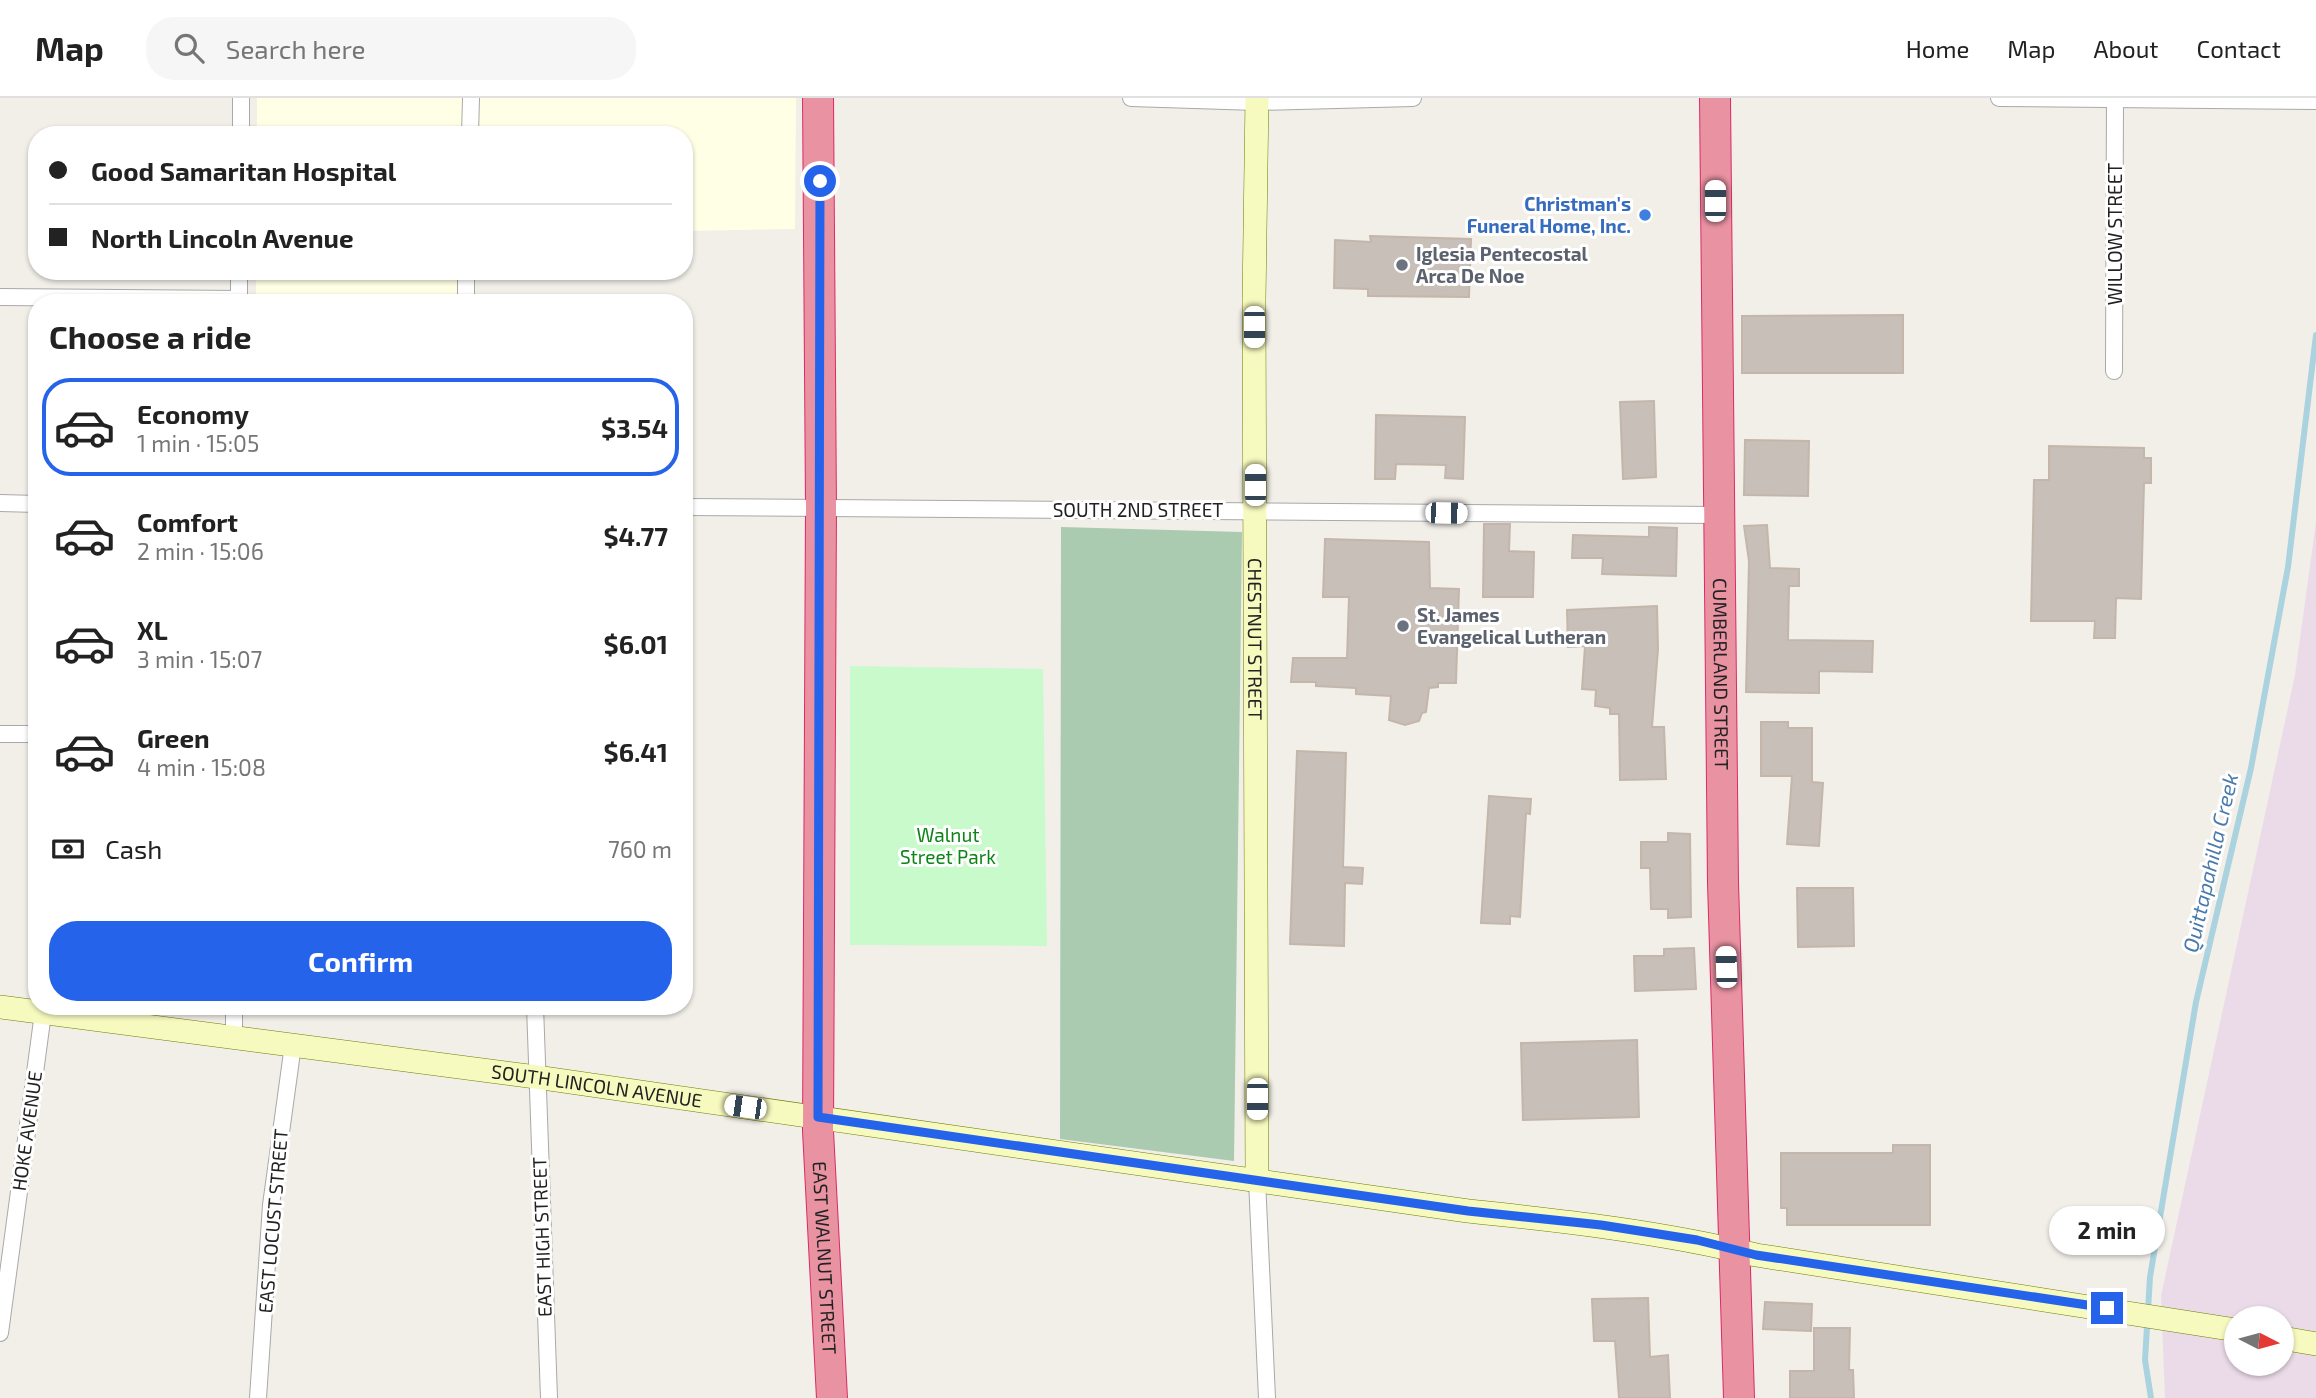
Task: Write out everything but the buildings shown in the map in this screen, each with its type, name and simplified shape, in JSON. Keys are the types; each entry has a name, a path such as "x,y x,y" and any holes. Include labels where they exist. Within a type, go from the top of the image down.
{"highway":[{"name":"EAST WALNUT STREET","path":"818,98 821,508 818,1117 832,1398"},
{"name":"CUMBERLAND STREET","path":"1715,98 1717,515 1723,883 1739,1398"}],"main road":[{"name":"CHESTNUT STREET","path":"1257,100 1257,1180"},
{"name":"SOUTH LINCOLN AVENUE","path":"0,1007 28,1011"},
{"name":"SOUTH LINCOLN AVENUE","path":"58,1015 536,1077 1468,1211 1601,1225 2224,1328"},
{"path":"2294,1340 2316,1344"}],"street":[{"path":"241,98 241,126"},
{"path":"470,126 471,98"},
{"path":"1131,98 1413,98"},
{"path":"1998,98 2316,102"},
{"name":"WILLOW STREET","path":"2115,99 2115,371"},
{"path":"0,297 28,297"},
{"path":"0,503 28,503"},
{"name":"SOUTH 2ND STREET","path":"693,507 1717,515"},
{"path":"0,734 28,734"},
{"name":"HOKE AVENUE","path":"0,1333 43,1015"},
{"path":"234,1015 234,1038"},
{"name":"EAST HIGH STREET","path":"535,1015 549,1398"},
{"name":"EAST LOCUST STREET","path":"258,1398 271,1205 293,1045"},
{"path":"1257,1180 1267,1398"}],"shaded area":[{"path":"257,98 796,98 795,229 693,231 693,126 257,126"},
{"path":"256,280 460,280 459,294 256,294"},
{"path":"2316,522 2316,1398 2165,1398 2161,1296 2295,675"},
{"path":"1061,527 1242,532 1234,1161 1060,1139"}],"green space":[{"name":"Walnut Street Park","path":"850,666 1043,669 1047,946 850,945"}],"waterway":[{"name":"Quittapahilla Creek","path":"2151,1398 2145,1360 2150,1277 2196,1002 2251,768 2288,567 2316,335"}],"place":[{"name":"Christman's Funeral Home, Inc.","path":"1645,215"},
{"name":"Iglesia Pentecostal Arca De Noe","path":"1402,265"},
{"name":"St. James Evangelical Lutheran","path":"1403,626"}],"route":[{"path":"820,181 818,1117 1468,1211 1601,1225 1697,1240 1756,1255 2107,1308"}]}
